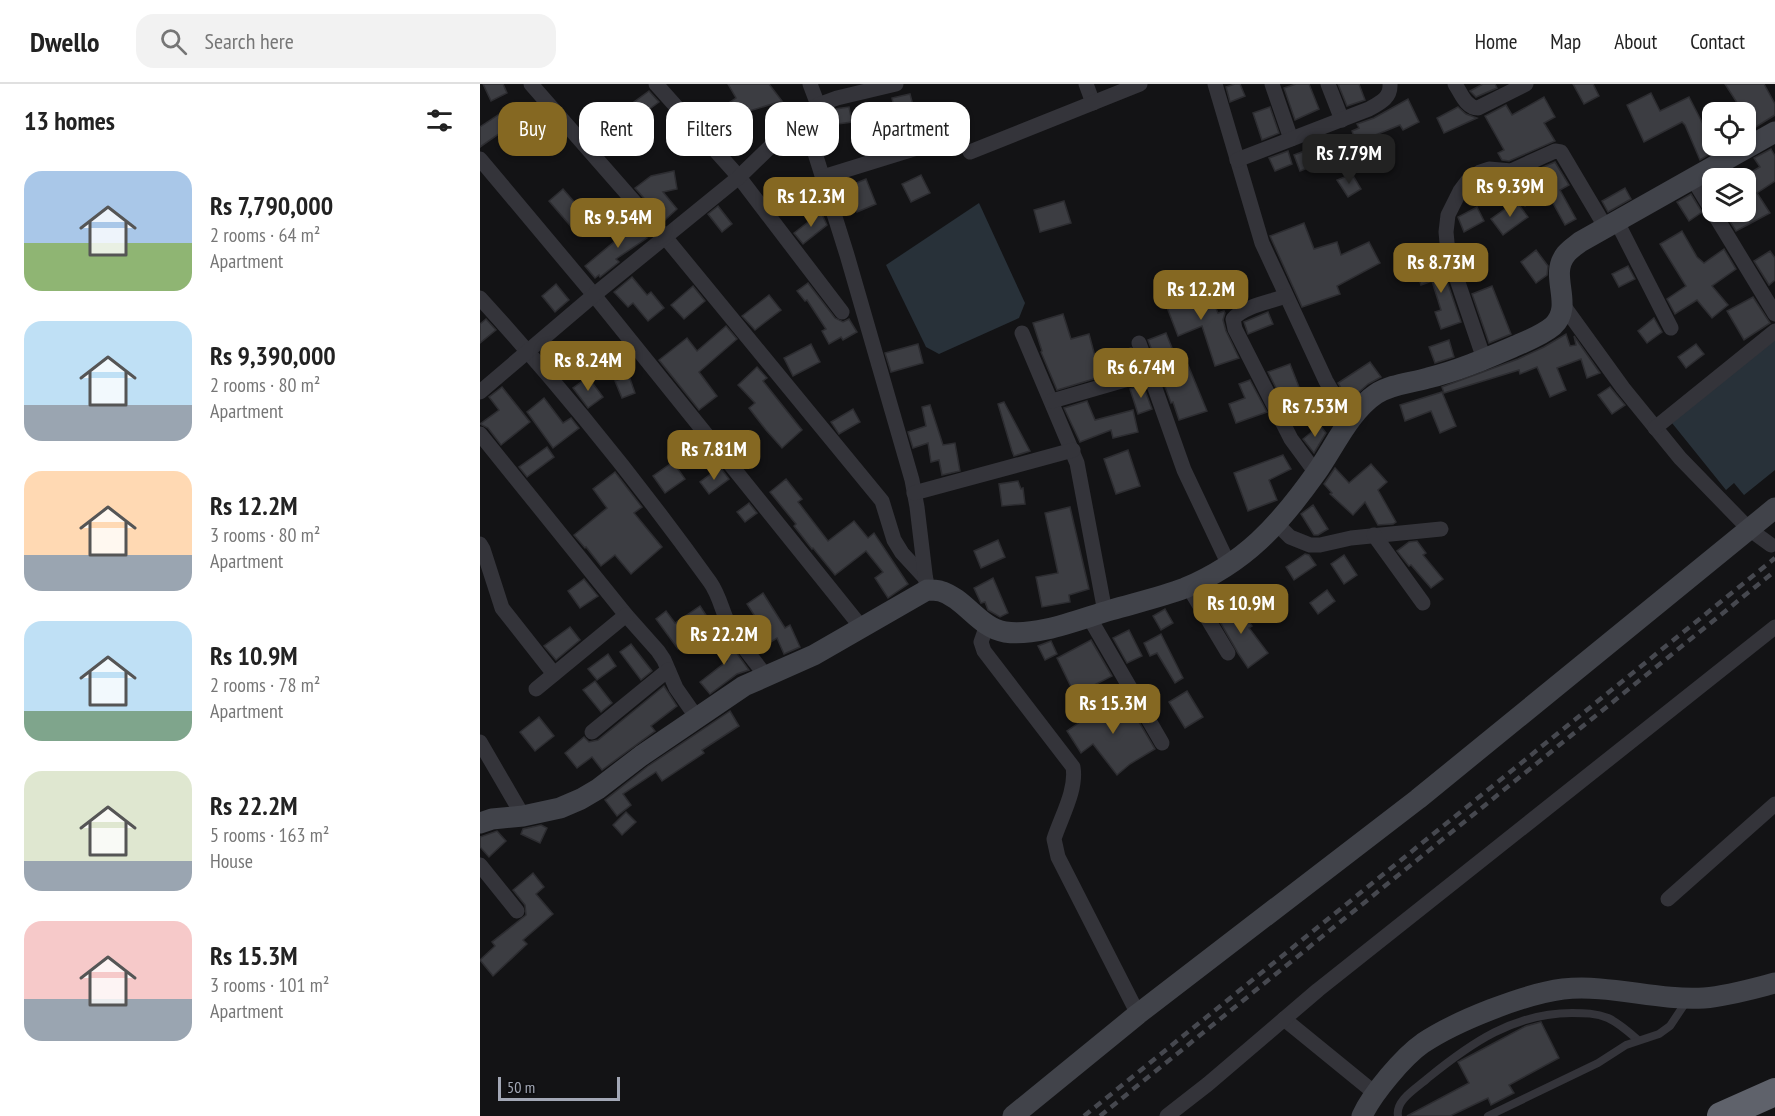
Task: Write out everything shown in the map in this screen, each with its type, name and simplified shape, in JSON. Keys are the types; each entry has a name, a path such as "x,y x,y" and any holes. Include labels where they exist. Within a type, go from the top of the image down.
{"highway":[{"path":"1721,1116 1775,1092"}],"street":[{"path":"531,84 665,237 882,501 894,540 926,584 953,598 987,625 1004,632 1023,632 1052,627 1097,614 1188,586 1228,566 1254,547 1276,524 1316,473 1358,411 1376,394 1393,386 1429,378 1484,359 1541,334 1554,325 1563,305"},
{"path":"656,84 739,177 842,312"},
{"path":"810,84 817,102"},
{"path":"827,102 878,86 896,84"},
{"path":"1086,84 1093,103"},
{"path":"970,152 1140,84"},
{"path":"1215,84 1263,243 1326,381 1350,423"},
{"path":"1272,84 1291,139"},
{"path":"1328,84 1342,120"},
{"path":"1237,160 1342,120 1379,103 1391,91 1390,84"},
{"path":"1455,84 1467,104 1472,108 1478,108 1526,84"},
{"path":"1771,545 1749,529 1680,459 1654,428 1563,305 1558,273 1565,255 1580,242 1775,132"},
{"path":"480,392 594,295 739,177 765,152"},
{"path":"1484,359 1448,253 1446,232 1449,215 1460,191 1469,179 1489,169 1511,171 1555,152 1561,152 1611,225 1671,328"},
{"path":"816,156 860,299 914,493 926,584"},
{"path":"823,177 891,156"},
{"path":"480,159 594,295 862,628"},
{"path":"1693,179 1775,314"},
{"path":"1286,296 1237,314 1233,319 1235,329 1291,439 1316,473"},
{"path":"480,298 529,351 630,476 710,582 731,628 765,675"},
{"path":"1654,428 1775,331"},
{"path":"1022,333 1073,450 1081,478 1097,614 1162,743"},
{"path":"1139,343 1184,470 1228,566"},
{"path":"1052,401 1149,373"},
{"path":"480,434 626,615 658,651 676,688 697,718"},
{"path":"914,493 1073,450"},
{"path":"1013,1116 1138,1014 1418,799 1775,508"},
{"path":"1276,524 1290,537 1310,545 1374,535 1441,529"},
{"path":"1374,535 1423,603"},
{"path":"480,544 502,609 554,674"},
{"path":"484,823 560,808 581,799 744,686 814,655 862,628 926,584"},
{"path":"1188,586 1228,653"},
{"path":"536,688 626,615"},
{"path":"987,625 981,642 984,651 1073,767 1075,775 1073,786 1054,839 1054,846 1138,1014"},
{"path":"1167,1116 1284,1019 1775,627"},
{"path":"592,732 668,670"},
{"path":"480,742 523,816"},
{"path":"1668,899 1775,804"},
{"path":"480,865 517,911"},
{"path":"1362,1116 1390,1075 1422,1044 1458,1024 1525,997 1564,989 1604,989 1703,998 1736,993 1775,983"},
{"path":"1284,1019 1376,1094"}],"lane":[{"path":"1488,1116 1598,1063 1638,1040 1659,1034 1670,1026 1688,998"},
{"path":"1398,1116 1397,1110 1404,1098 1457,1054 1477,1040 1513,1022 1549,1013 1590,1013 1607,1018 1638,1040"}],"shaded area":[{"path":"979,203 1025,303 1019,318 939,354 926,347 886,265"},
{"path":"1775,338 1775,470 1744,495 1734,483 1726,490 1672,423"}],"building":[{"path":"483,84 503,84 507,93 491,101"},
{"path":"728,84 769,84 782,101 765,102 765,106 753,110 753,102 730,102 736,98"},
{"path":"1240,84 1245,96 1230,102 1226,87"},
{"path":"1296,84 1309,84 1319,109 1295,120 1284,88"},
{"path":"1338,84 1359,84 1365,100 1347,106"},
{"path":"1483,84 1495,84 1497,88 1476,97 1470,91"},
{"path":"1573,84 1593,84 1599,96 1584,104"},
{"path":"1725,84 1764,84 1775,104 1775,115 1756,127 1756,102 1737,102"},
{"path":"649,91 659,102 654,106 654,102 634,102"},
{"path":"1651,93 1660,111 1689,97 1702,122 1702,156 1706,156 1700,160 1682,122 1644,142 1627,105"},
{"path":"910,94 912,102 893,102 892,98"},
{"path":"1544,97 1555,117 1544,123 1555,141 1509,161 1502,160 1498,153 1504,150 1485,116 1506,105 1512,115"},
{"path":"1408,99 1419,122 1403,130 1400,125 1356,143 1352,131 1359,128 1357,124 1374,118"},
{"path":"849,107 851,122 839,124 839,108"},
{"path":"1270,107 1279,133 1262,140 1253,113"},
{"path":"1458,107 1466,114 1477,118 1444,133 1437,118"},
{"path":"498,115 498,134 480,147 480,127"},
{"path":"1333,140 1339,156 1300,171 1294,155"},
{"path":"1771,149 1775,156 1775,181 1757,193 1770,213 1756,220 1756,169 1760,167 1754,158"},
{"path":"1288,151 1292,164 1275,171 1269,158"},
{"path":"1555,162 1569,185 1560,190 1576,219 1565,225 1547,194 1525,206 1512,180"},
{"path":"674,171 677,189 663,192 677,209 664,221 635,188 651,176"},
{"path":"1352,174 1361,189 1348,197 1337,180"},
{"path":"921,175 930,193 911,202 902,184"},
{"path":"866,179 876,204 857,212 847,187"},
{"path":"1625,188 1631,199 1608,212 1602,201"},
{"path":"563,189 588,218 574,230 549,201"},
{"path":"1691,194 1702,212 1689,221 1677,202"},
{"path":"1064,201 1071,223 1040,232 1034,210"},
{"path":"1516,201 1528,217 1503,235 1491,219"},
{"path":"718,206 732,224 722,232 708,214"},
{"path":"1477,207 1484,221 1464,232 1458,217"},
{"path":"821,212 827,225 803,244 794,233"},
{"path":"637,220 649,233 647,238 616,259 619,262 600,277 599,275 595,278 585,266 621,236 619,232"},
{"path":"1730,222 1753,222 1736,231"},
{"path":"1304,223 1314,249 1337,242 1341,255 1369,242 1380,263 1337,286 1340,294 1302,307 1270,236"},
{"path":"1682,231 1697,257 1704,263 1724,249 1736,269 1712,286 1728,305 1712,318 1697,300 1675,314 1667,299 1686,286 1660,244"},
{"path":"1536,250 1548,266 1547,275 1536,283 1521,262"},
{"path":"1770,251 1775,258 1775,280 1769,285 1754,261"},
{"path":"1440,261 1461,322 1441,329 1435,312 1441,310 1432,281 1421,285 1416,270"},
{"path":"1628,266 1635,279 1619,287 1612,274"},
{"path":"632,277 647,295 651,292 664,308 648,321 633,303 628,307 614,292"},
{"path":"808,283 835,318 843,322 849,319 857,332 843,340 841,337 829,344 822,331 826,329 807,300 805,301 797,291"},
{"path":"556,284 569,300 555,312 542,296"},
{"path":"1206,285 1218,313 1224,311 1225,313 1223,320 1226,331 1239,358 1215,366 1202,326 1178,336 1163,297 1185,288 1188,294"},
{"path":"693,286 705,301 684,319 671,305"},
{"path":"1492,286 1511,334 1489,343 1472,294"},
{"path":"769,295 781,310 755,330 742,316"},
{"path":"1753,297 1770,323 1744,340 1727,311"},
{"path":"1268,312 1273,324 1248,334 1244,322"},
{"path":"1063,314 1071,339 1089,334 1096,360 1131,348 1137,366 1057,390 1041,352 1033,323"},
{"path":"1654,318 1662,332 1647,343 1638,331"},
{"path":"486,319 496,330 480,343 480,324"},
{"path":"726,326 737,339 699,372 717,396 699,410 659,360 687,338 697,351"},
{"path":"1166,333 1180,368 1188,365 1207,411 1179,420 1148,340"},
{"path":"1566,334 1570,346 1576,345 1574,336 1600,373 1587,378 1581,359 1557,368 1566,390 1550,397 1537,367 1520,374 1519,370 1444,393 1442,387 1518,359"},
{"path":"1449,340 1454,357 1435,363 1429,347"},
{"path":"811,344 820,362 793,376 784,358"},
{"path":"918,344 923,363 891,372 885,353"},
{"path":"1696,344 1704,354 1686,368 1678,357"},
{"path":"1370,362 1381,377 1368,384 1349,401 1338,383"},
{"path":"1290,364 1299,387 1280,396 1268,372"},
{"path":"757,367 767,378 763,381 802,430 782,448 749,408 755,403 738,385"},
{"path":"629,376 635,393 622,398 615,381"},
{"path":"588,377 603,397 588,408 573,388"},
{"path":"1250,380 1267,412 1236,423 1229,404 1245,398 1239,384"},
{"path":"1143,385 1152,409 1138,414 1130,389"},
{"path":"502,387 530,422 501,445 488,428 480,424 499,410 489,397"},
{"path":"1610,387 1625,405 1612,414 1598,395"},
{"path":"1442,392 1456,426 1440,433 1431,411 1405,421 1400,405"},
{"path":"1322,394 1332,412 1321,418 1311,401"},
{"path":"544,398 563,423 571,418 579,428 553,448 527,412"},
{"path":"1087,401 1095,420 1133,410 1138,432 1113,438 1111,430 1080,442 1064,408"},
{"path":"1004,402 1030,451 1014,456 998,404"},
{"path":"930,405 943,445 955,443 960,471 942,475 939,460 931,462 928,443 913,448 908,432 926,426 922,407"},
{"path":"853,409 860,422 839,434 831,422"},
{"path":"1320,425 1326,433 1314,453 1303,439"},
{"path":"547,447 554,457 527,477 519,467"},
{"path":"1128,450 1140,486 1116,494 1104,459"},
{"path":"1283,455 1291,469 1269,480 1277,500 1248,511 1234,473"},
{"path":"673,462 685,479 665,493 653,476"},
{"path":"1371,464 1387,482 1378,490 1396,522 1393,524 1378,525 1365,502 1353,515 1330,494 1332,493 1324,484 1335,468 1349,483"},
{"path":"720,467 729,479 709,494 700,482"},
{"path":"615,472 642,507 634,513 662,547 631,574 615,555 601,566 574,535 607,508 593,489"},
{"path":"786,479 802,499 798,502 828,541 854,521 868,538 874,533 908,584 888,598 875,578 883,572 866,551 835,575 812,549 794,526 796,524 770,492"},
{"path":"1018,481 1021,489 1023,488 1025,504 1002,506 999,484"},
{"path":"749,503 757,513 745,522 737,512"},
{"path":"1313,505 1328,529 1318,535 1314,535 1301,514"},
{"path":"1070,507 1089,589 1069,595 1070,602 1042,607 1036,577 1058,573 1045,513"},
{"path":"998,540 1005,557 981,568 974,551"},
{"path":"1417,541 1426,553 1423,555 1443,579 1431,588 1397,551 1409,542"},
{"path":"1305,554 1309,555 1316,565 1294,580 1286,567"},
{"path":"1344,555 1357,575 1344,584 1331,564"},
{"path":"993,578 1008,613 1000,617 988,610 985,602 981,603 974,588"},
{"path":"584,579 598,596 580,608 568,591"},
{"path":"1327,590 1335,601 1318,614 1310,603"},
{"path":"763,593 785,628 790,625 800,647 784,654 777,638 758,650 746,634 745,632 758,621 747,604"},
{"path":"1235,602 1252,626 1249,628 1268,653 1248,668 1216,615"},
{"path":"700,606 715,629 701,638 698,633 678,649 656,619 666,611 675,623"},
{"path":"1165,609 1173,623 1161,630 1153,616"},
{"path":"570,627 580,640 556,660 544,646"},
{"path":"1129,630 1142,656 1127,663 1113,638"},
{"path":"723,634 749,670 737,674 710,694 700,682 727,661 712,642"},
{"path":"1161,634 1183,678 1175,683 1157,653 1150,656 1144,643"},
{"path":"1091,640 1112,676 1075,695 1057,658"},
{"path":"1051,641 1057,654 1045,660 1038,646"},
{"path":"631,644 652,671 641,680 620,652"},
{"path":"608,654 616,666 597,680 588,669"},
{"path":"595,681 612,703 601,712 583,690"},
{"path":"664,686 677,706 651,726 655,731 602,770 592,757 577,768 565,753 584,737 589,742 598,740"},
{"path":"1187,691 1203,717 1185,728 1169,702"},
{"path":"1122,693 1155,749 1117,775 1093,744 1081,753 1067,731"},
{"path":"730,711 739,726 702,750 704,753 662,781 656,772 623,794 631,805 617,816 605,800 648,766"},
{"path":"539,717 554,736 535,751 520,732"},
{"path":"626,812 636,822 622,835 613,825"},
{"path":"541,825 547,828 540,843 521,834 523,829"},
{"path":"497,831 506,841 489,857 480,847 480,837"},
{"path":"533,873 544,887 536,894 553,914 523,940 527,944 493,976 480,960 495,946 492,942 526,915 525,905 513,890"},
{"path":"1541,1022 1559,1058 1509,1085 1514,1093 1491,1105 1488,1098 1450,1116 1407,1116 1469,1083 1458,1062 1526,1026"}],"railway":[{"path":"1084,1116 1775,558"},
{"path":"1100,1116 1775,571"}]}
